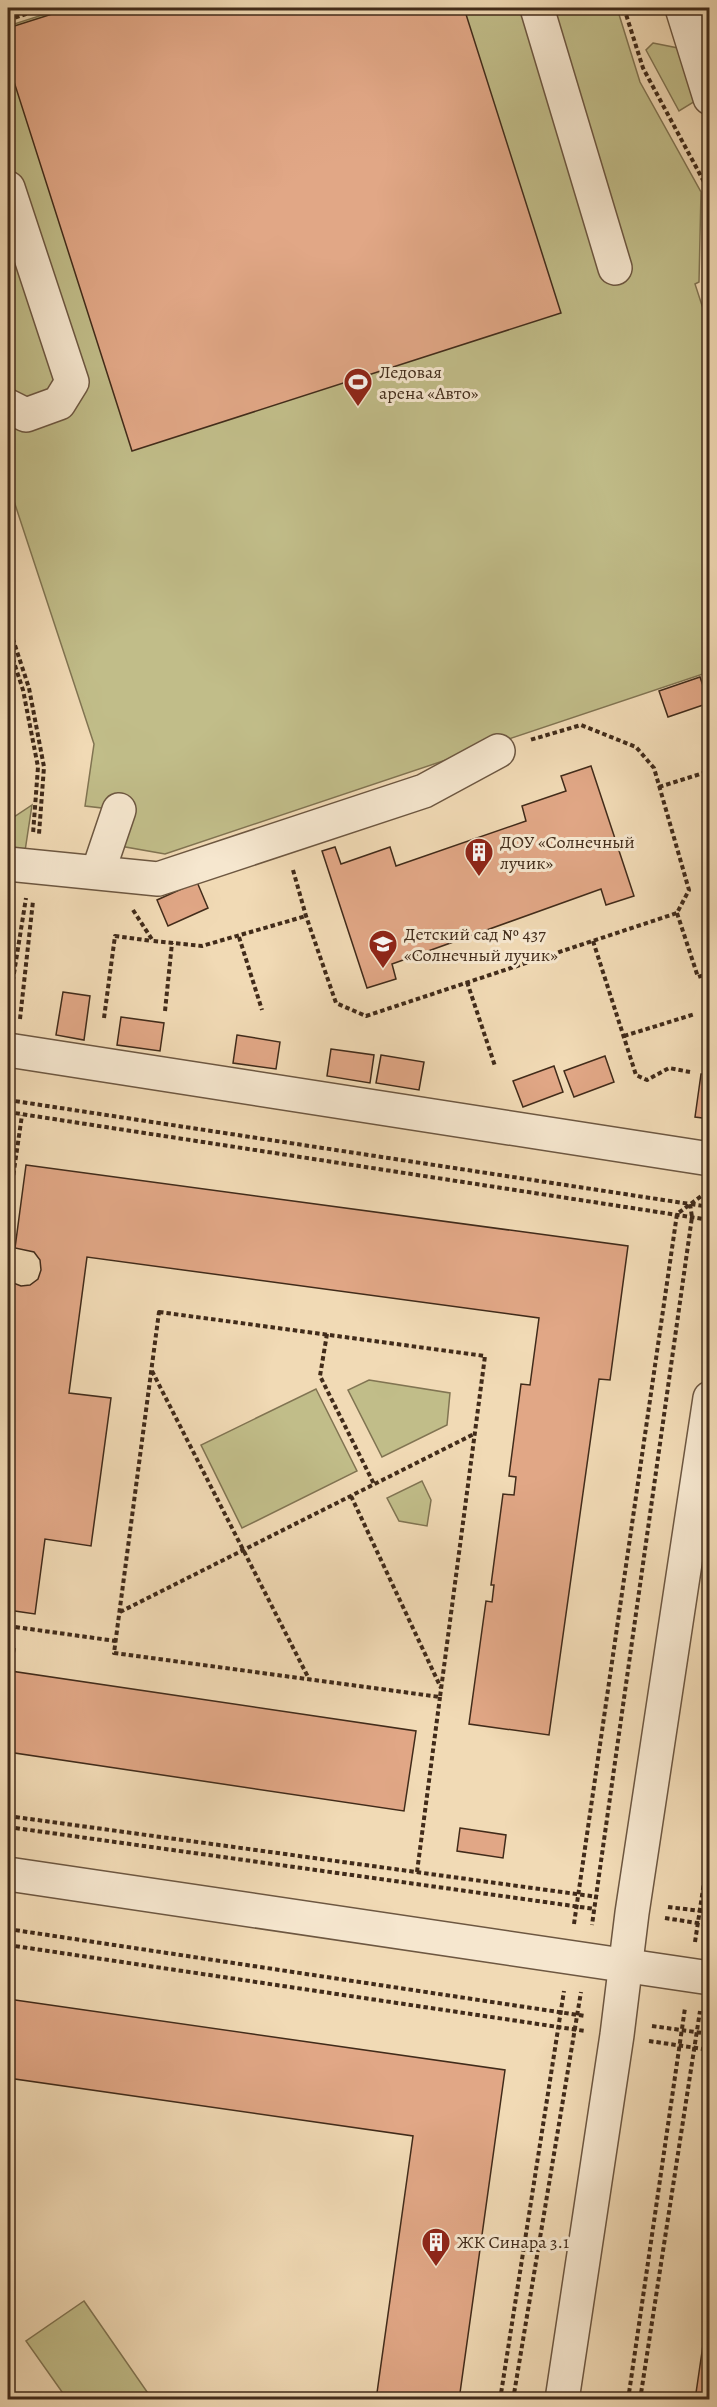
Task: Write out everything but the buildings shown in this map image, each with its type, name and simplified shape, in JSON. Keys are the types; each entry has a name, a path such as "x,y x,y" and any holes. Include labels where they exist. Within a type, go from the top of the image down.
{"street":[{"path":"537,8 615,268"},
{"path":"682,8 709,96"},
{"path":"8,188 72,382 59,403 26,415 8,406"},
{"path":"19,865 159,879 424,791 498,751"},
{"path":"98,872 118,810"},
{"path":"8,1050 710,1159"},
{"path":"561,2400 710,1398"},
{"path":"8,1874 701,1976"}],"path":[{"path":"8,12 20,8"},
{"path":"8,20 44,8"},
{"path":"624,8 643,68 709,191"},
{"path":"709,96 710,249"},
{"path":"8,644 23,690 38,767 19,865 8,1011"},
{"path":"284,837 306,916 336,1003 366,1016 677,913 689,890 654,768 636,747 581,725 498,751"},
{"path":"659,787 710,771"},
{"path":"131,907 153,941"},
{"path":"677,913 698,977 710,973"},
{"path":"104,1018 115,936 202,946 306,916"},
{"path":"239,937 262,1010"},
{"path":"593,941 636,1075 647,1080 669,1068 690,1072"},
{"path":"165,1011 172,943"},
{"path":"467,982 495,1066"},
{"path":"624,1036 695,1014"},
{"path":"8,1100 710,1207"},
{"path":"8,1112 710,1220"},
{"path":"8,1212 22,1115"},
{"path":"513,2400 577,2014 577,1906 677,1214 710,1190"},
{"path":"500,2400 560,2011 597,1897 692,1217 690,1203"},
{"path":"417,1872 485,1356 159,1312 114,1653 440,1697"},
{"path":"327,1334 320,1376 374,1485"},
{"path":"151,1370 309,1679"},
{"path":"120,1612 475,1434"},
{"path":"351,1496 441,1688"},
{"path":"8,1626 116,1641"},
{"path":"8,1816 579,1894 710,1925"},
{"path":"8,1827 594,1909 633,1907 710,1912"},
{"path":"640,2400 694,2048 701,1976 698,1923 710,1843"},
{"path":"8,1929 560,2011 577,2014 680,2046 710,2050"},
{"path":"8,1945 574,2029 682,2030 710,2034"},
{"path":"628,2400 682,2030 701,1976"}],"shaded area":[{"name":"Ледовая арена «Авто»","path":"64,8 617,8 640,82 701,192 699,282 695,284 710,330 709,672 165,854 120,846 119,810 85,806 94,744 8,483 8,26"},
{"path":"653,43 683,49 697,100 679,111 646,50"},
{"path":"32,805 25,851 15,848 8,842 8,821"},
{"path":"369,1380 450,1393 447,1425 382,1457 348,1390"},
{"path":"316,1389 357,1471 242,1528 201,1445"},
{"path":"422,1481 431,1500 427,1526 399,1521 387,1498"},
{"path":"84,2301 152,2399 67,2399 26,2341"}],"place":[{"name":"Ледовая арена «Авто»","path":"358,408"},
{"name":"ДОУ «Солнечный лучик»","path":"479,878"},
{"name":"Детский сад № 437 «Солнечный лучик»","path":"383,970"},
{"name":"ЖК Синара 3.1","path":"436,2268"}]}
